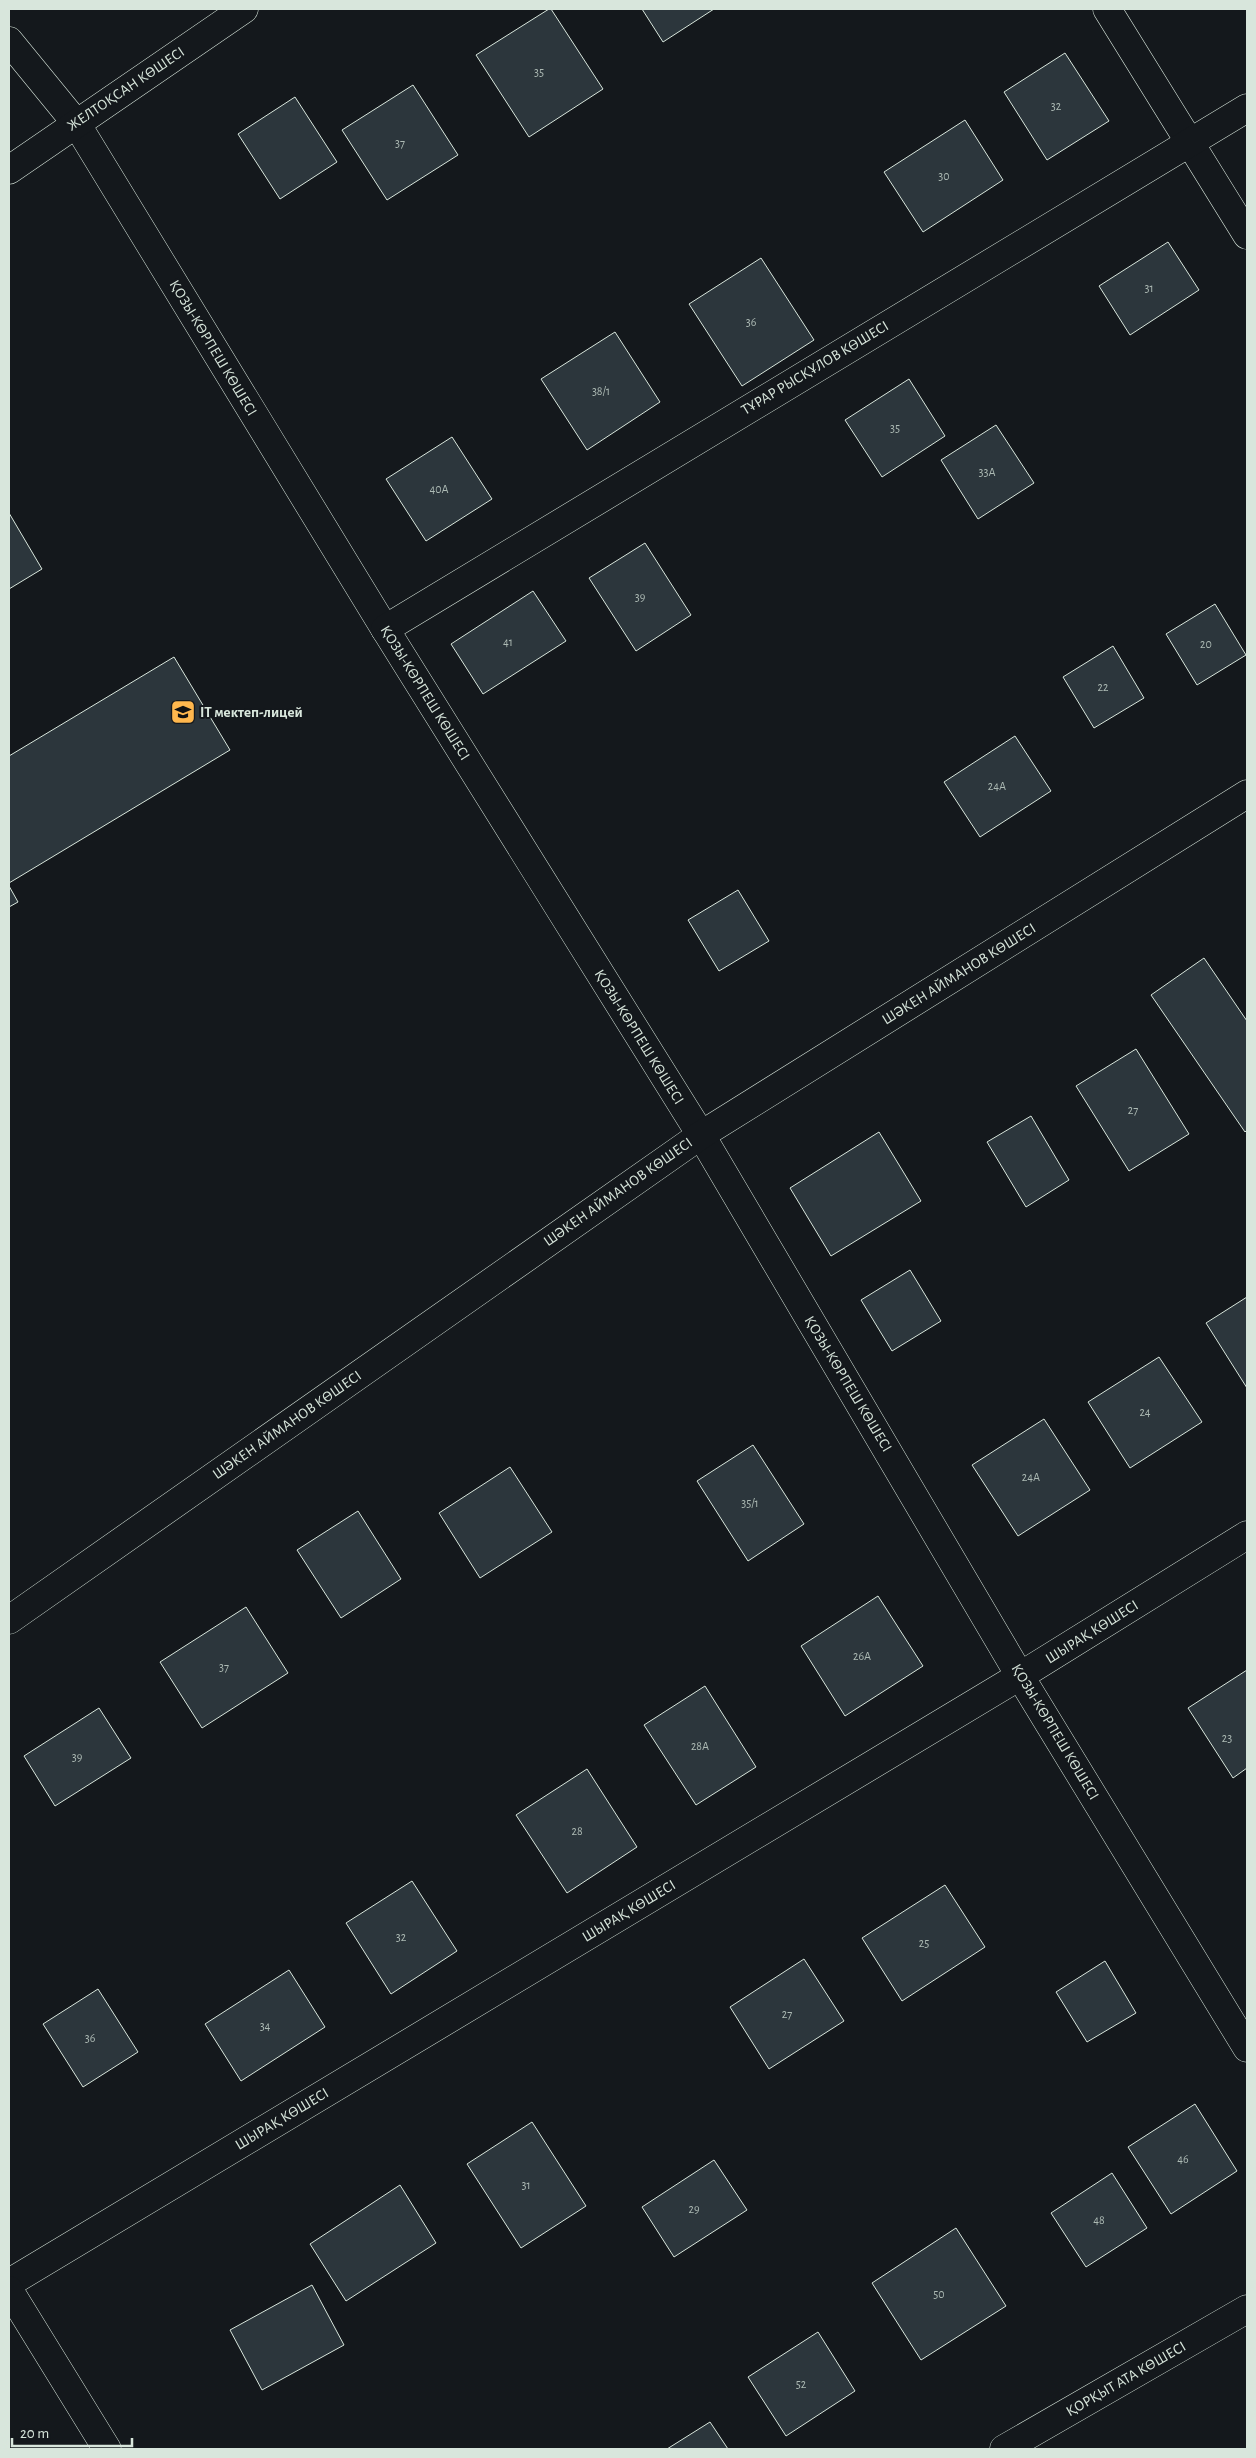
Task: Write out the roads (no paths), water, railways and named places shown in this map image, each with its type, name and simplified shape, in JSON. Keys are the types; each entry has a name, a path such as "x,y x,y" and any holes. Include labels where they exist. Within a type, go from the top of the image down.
{"street":[{"name":"ЖЕЛТОҚСАН КӨШЕСІ","path":"9,170 244,9"},
{"path":"1107,9 1247,235"},
{"name":"ҚОЗЫ-КӨРПЕШ КӨШЕСІ","path":"9,41 76,123 384,629 700,1135 1020,1676 1247,2048"},
{"name":"ТҰРАР РЫСҚҰЛОВ КӨШЕСІ","path":"384,629 1247,108"},
{"name":"ШӘКЕН АЙМАНОВ КӨШЕСІ","path":"9,1620 700,1135 1247,794"},
{"name":"ШЫРАҚ КӨШЕСІ","path":"9,2283 1020,1676 1247,1534"},
{"path":"9,2290 107,2449"},
{"name":"ҚОРҚЫТ АТА КӨШЕСІ","path":"1004,2449 1247,2309"}],"place":[{"name":"IT мектеп-лицей","path":"183,712"}]}
